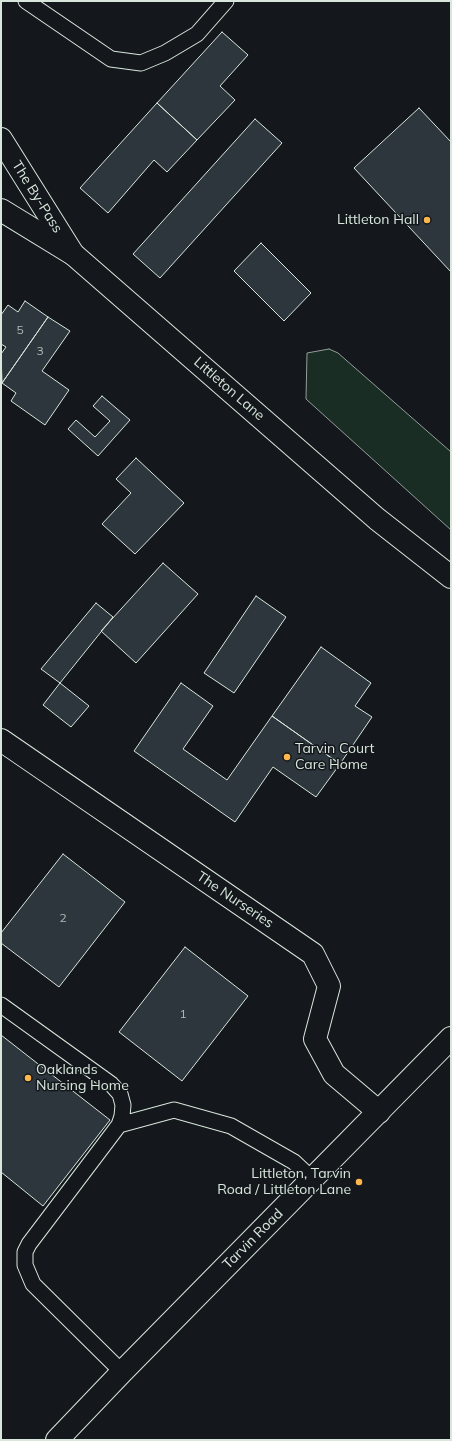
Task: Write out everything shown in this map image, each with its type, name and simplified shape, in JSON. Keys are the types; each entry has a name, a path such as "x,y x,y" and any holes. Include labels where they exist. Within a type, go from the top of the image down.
{"main road":[{"name":"The By-Pass","path":"1,139 73,254"},
{"name":"Littleton Lane","path":"1,210 73,254 377,519 451,577"},
{"name":"The Nurseries","path":"1,740 313,954 329,986 315,1039 334,1074 379,1112"},
{"name":"Tarvin Road","path":"57,1440 451,1038"}],"lane":[{"path":"26,1 111,59 140,63 165,53 197,34 226,1"},
{"path":"1,1005 111,1084 120,1094 123,1105 119,1125 29,1244 25,1252 24,1265 33,1284 122,1372"},
{"path":"119,1125 174,1110 231,1126 294,1162 312,1179"}],"green space":[{"path":"329,349 338,353 451,452 451,530 306,399 307,353"}],"building":[{"path":"222,32 248,55 220,86 235,100 197,140 157,103"},
{"path":"157,103 197,140 167,172 154,160 108,213 80,188"},
{"name":"Littleton Hall","path":"419,108 451,142 451,272 354,168"},
{"path":"255,119 282,143 160,278 133,254"},
{"path":"261,243 311,293 284,321 234,271"},
{"path":"25,301 48,317 2,383 1,354 6,347 1,344 1,315 8,305 18,312"},
{"path":"48,317 70,331 42,371 69,390 45,425 11,401 16,393 2,383"},
{"path":"102,396 130,420 98,456 68,429 76,420 95,437 110,421 93,406"},
{"path":"136,458 184,503 135,554 102,524 131,493 116,479"},
{"path":"163,563 198,594 136,663 101,631"},
{"path":"256,596 286,617 234,693 204,673"},
{"path":"96,603 113,617 60,683 41,669"},
{"path":"321,647 371,683 355,706 372,717 340,764 272,716"},
{"path":"60,683 89,706 71,727 43,705"},
{"name":"Tarvin Court Care Home","path":"181,683 213,706 183,749 227,780 272,716 340,764 316,797 273,767 235,822 134,751"},
{"path":"63,854 125,902 59,987 1,943 1,933"},
{"path":"185,947 248,996 182,1081 119,1032"},
{"name":"Oaklands Nursing Home","path":"1,1035 110,1120 43,1206 1,1172"}],"place":[{"name":"Littleton Hall","path":"427,220"},
{"name":"Tarvin Court Care Home","path":"287,757"},
{"name":"Oaklands Nursing Home","path":"28,1078"},
{"name":"Littleton, Tarvin Road / Littleton Lane","path":"359,1182"}]}
